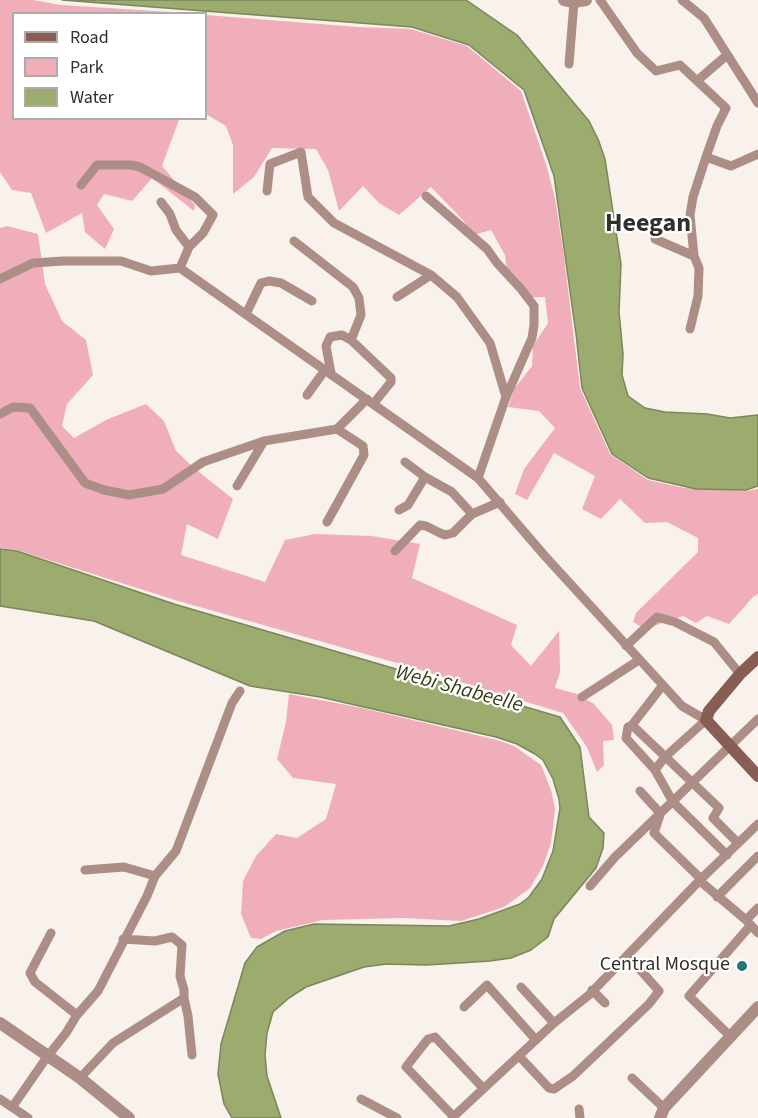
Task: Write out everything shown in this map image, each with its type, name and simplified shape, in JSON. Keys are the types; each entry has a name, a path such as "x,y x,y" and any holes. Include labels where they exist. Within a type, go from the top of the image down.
{"main road":[{"path":"758,657 740,674 709,711 706,720 758,776"}],"street":[{"path":"600,0 637,53 656,70 680,65 726,108 706,157 693,197 690,215 694,256 699,268 698,296 690,329"},
{"path":"682,0 704,18 758,103"},
{"path":"569,64 575,1"},
{"path":"698,80 726,55"},
{"path":"267,191 270,164 301,152 308,197 334,223 431,275 457,297 490,343 506,396"},
{"path":"706,157 731,166 758,154"},
{"path":"81,185 97,165 131,165 140,167 189,193 213,215 203,233 189,247 180,268"},
{"path":"426,196 487,249 496,263 534,306 532,338 506,396 478,478"},
{"path":"161,202 170,214 176,230 189,247"},
{"path":"655,239 694,256"},
{"path":"294,241 354,287 359,298 361,315 351,340"},
{"path":"0,279 33,262 121,261 151,271 180,268 478,478 544,555 663,686 682,706 706,720 665,757 656,770"},
{"path":"397,297 431,275"},
{"path":"246,314 261,283 269,281 281,283 312,301"},
{"path":"0,414 13,407 30,408 86,483 104,490 129,495 163,489 203,462 264,441 337,429 371,401 390,382 391,378 342,334 330,337 326,346 328,371 307,395"},
{"path":"327,522 364,455 363,446 337,429"},
{"path":"237,486 264,441"},
{"path":"405,462 425,477 452,492 472,514"},
{"path":"399,510 408,506 425,477"},
{"path":"395,551 420,525 445,534 453,533 472,514 500,502"},
{"path":"626,646 657,618 675,622 714,642 740,674"},
{"path":"582,697 639,660"},
{"path":"663,686 628,727 626,738 656,770 673,802 727,855"},
{"path":"13,1106 77,1015 98,991 155,876 176,851 232,703 240,691"},
{"path":"590,886 615,857 758,719"},
{"path":"632,725 719,808 713,818 738,843"},
{"path":"640,791 660,813"},
{"path":"660,813 654,833 717,897 758,933"},
{"path":"483,1089 435,1037 428,1040 406,1067 453,1117 554,1023 589,994 758,824"},
{"path":"717,897 758,856"},
{"path":"85,870 124,867 155,876"},
{"path":"730,1036 689,996 758,908"},
{"path":"51,933 30,973 35,982 77,1015"},
{"path":"123,939 155,941 172,937 184,948 180,970 192,1055"},
{"path":"519,1056 549,1088 554,1089 573,1076 649,1004 659,991 628,956"},
{"path":"464,1007 487,985 536,1040"},
{"path":"522,987 554,1023"},
{"path":"592,990 605,1004"},
{"path":"80,1078 113,1043 184,998"},
{"path":"633,1078 662,1113 758,1007"},
{"path":"0,1023 80,1078 129,1118"},
{"path":"0,1098 27,1118"},
{"path":"361,1099 397,1118"}],"green space":[{"path":"0,0 33,0 61,5 170,12 12,12 12,120 179,120 162,166 195,205 194,211 152,178 132,201 104,194 97,205 114,229 105,249 85,232 82,213 46,233 31,193 12,190 0,172"},
{"path":"207,15 411,29 467,46 521,91 555,198 580,388 610,454 648,480 684,488 746,491 758,489 758,594 729,624 707,616 696,623 683,616 645,629 633,622 636,613 698,552 698,538 667,522 645,523 620,499 601,519 582,509 595,476 554,453 527,500 515,494 524,469 555,428 539,411 508,407 514,389 532,366 533,346 548,323 545,297 531,297 507,271 505,255 491,230 473,235 463,220 431,187 399,215 379,203 363,186 339,211 328,170 316,149 272,148 254,177 233,194 233,145 226,126 207,115"},
{"path":"7,226 38,234 45,284 62,321 86,340 93,375 67,404 62,426 74,438 106,420 146,404 164,421 176,451 233,499 218,539 187,524 181,555 265,582 285,540 315,534 372,536 420,544 412,578 517,625 511,645 531,666 559,631 560,672 555,688 577,694 594,704 612,725 614,740 603,741 604,765 597,772 587,747 563,713 175,600 17,550 0,548 0,228"},
{"path":"289,694 362,708 497,740 514,746 541,765 551,790 555,809 551,843 543,866 530,888 504,907 461,921 403,918 323,920 276,931 261,939 251,938 241,914 243,881 256,856 276,834 297,838 326,819 336,784 293,778 277,759 286,722"}],"water":[{"path":"62,0 466,0 517,35 589,121 605,159 621,264 619,312 623,354 622,375 628,396 645,408 665,412 707,414 730,418 758,415 758,486 746,490 696,489 648,478 612,454 582,388 554,176 524,90 469,45 412,27"},
{"name":"Webi Shabeelle","path":"0,549 17,551 174,604 560,717 580,747 589,817 604,833 603,848 596,868 554,919 548,937 531,950 511,958 490,961 427,965 386,964 364,967 306,987 289,998 273,1012 267,1033 265,1055 267,1076 281,1118 232,1118 224,1104 218,1074 221,1044 245,963 257,947 285,931 314,924 449,926 479,919 520,904 529,897 542,879 553,851 560,808 553,779 543,760 535,754 517,744 496,737 320,697 250,686 94,621 0,606"}],"place":[{"name":"Central Mosque","path":"742,966"}],"district":[{"name":"Heegan","path":"648,225"}]}
